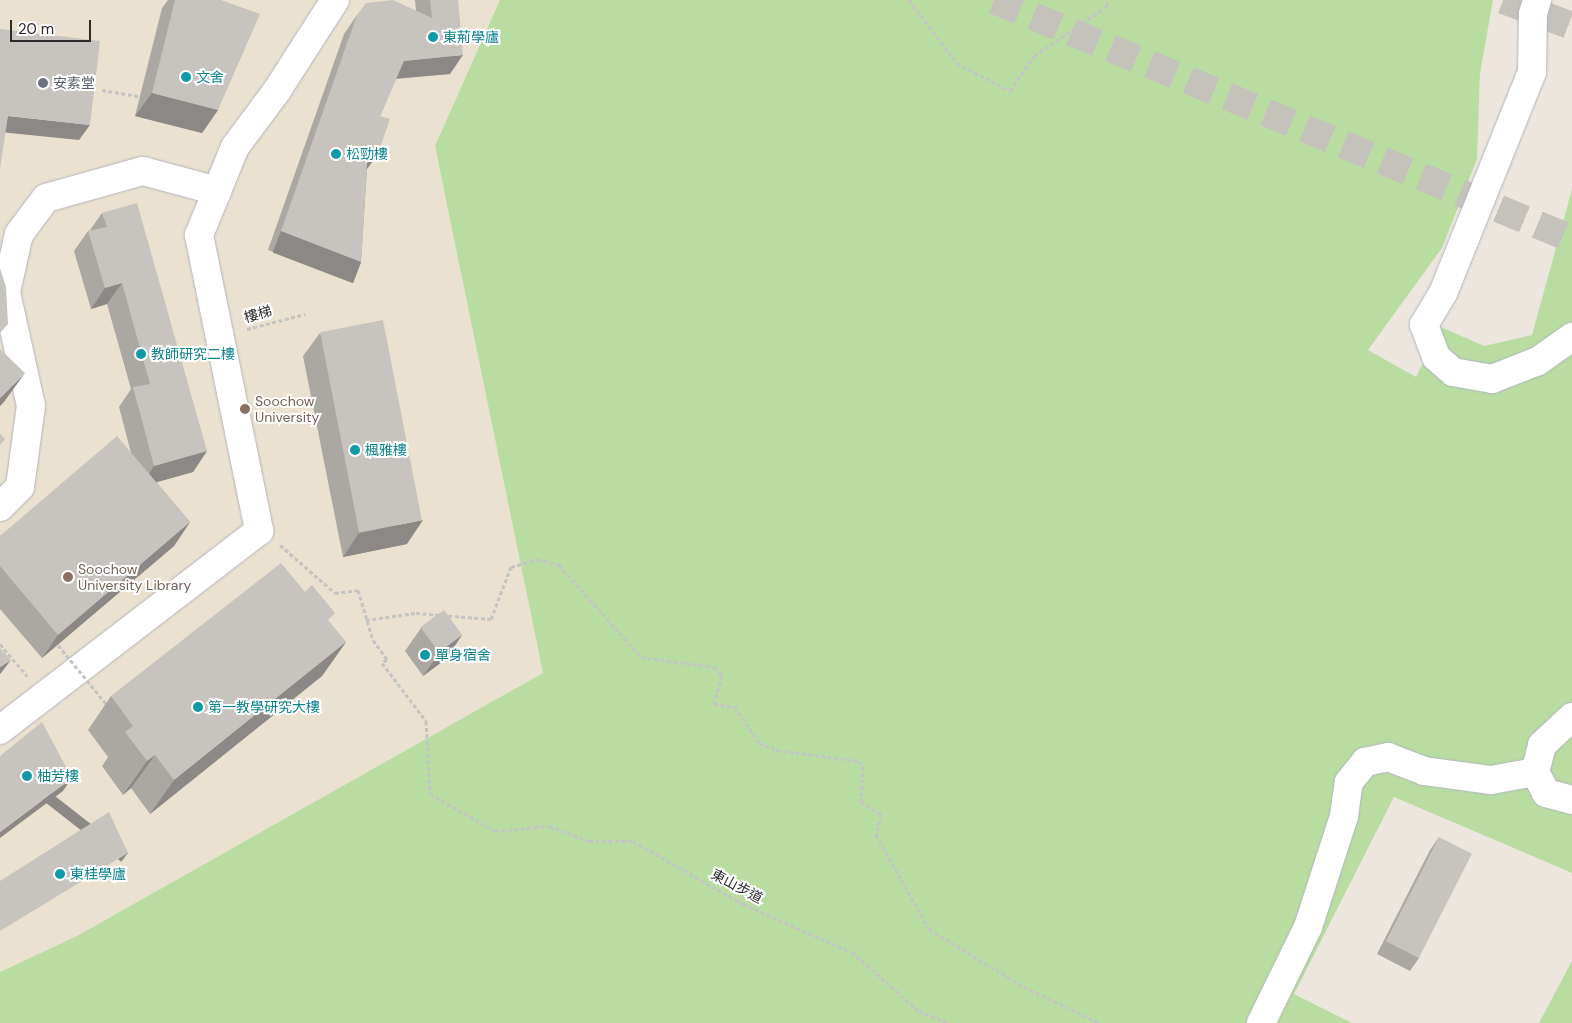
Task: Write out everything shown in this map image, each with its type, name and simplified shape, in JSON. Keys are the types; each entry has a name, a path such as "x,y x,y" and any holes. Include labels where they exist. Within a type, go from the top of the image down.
{"lane":[{"path":"0,730 259,532 217,337 199,235 235,147 276,92 335,0"},
{"path":"1537,0 1532,14 1532,72 1443,293 1424,325 1436,357 1453,372 1492,379 1538,360 1572,337"},
{"path":"0,507 20,487 31,406 6,292 19,234 46,198 143,171 218,191"},
{"path":"1572,717 1542,745 1535,772 1546,792 1572,800"},
{"path":"1261,1023 1308,927 1344,816 1350,782 1365,762 1388,757 1424,771 1491,780 1535,772"}],"path":[{"path":"910,0 957,63 1010,90 1034,56 1108,5 1106,0"},
{"path":"102,90 144,97"},
{"name":"樓梯","path":"217,337 305,314"},
{"path":"259,532 275,540 335,593 358,590 366,620 416,613 491,619 511,566 536,559 559,565 641,657 714,667 722,675 714,704 735,707 759,743 776,750 858,761 863,766 861,802 881,814 876,835 929,929 1024,987 1100,1023"},
{"name":"東山步道","path":"366,620 373,640 387,659 382,663 426,721 430,794 495,830 549,826 590,841 633,840 743,904 852,952 919,1011 948,1023"},
{"path":"0,644 44,696"},
{"path":"58,644 113,712"}],"shaded area":[{"name":"Soochow University","path":"0,0 500,0 435,146 543,673 77,936 0,972"}],"green space":[{"path":"500,0 1493,0 1480,73 1477,159 1442,248 1368,350 1416,377 1441,327 1484,346 1532,335 1572,189 1572,873 1394,797 1294,994 1352,1023 0,1023 0,972 77,936 543,673 435,146"},
{"path":"1572,961 1572,1023 1539,1023"}],"building":[{"name":"文舍","path":"175,0 221,0 260,14 218,110 152,93"},
{"name":"松勁樓","path":"393,0 432,18 430,0 458,0 463,55 404,61 380,116 390,119 378,154 368,150 361,262 281,231 357,15 366,3"},
{"name":"安素堂","path":"0,29 100,41 90,125 8,116 0,169"},
{"path":"137,203 207,451 154,466 133,387 150,384 122,283 105,288 88,231 107,227 102,213"},
{"path":"0,268 6,287 8,324 0,333"},
{"name":"楓雅樓","path":"383,320 422,520 359,532 320,332"},
{"path":"0,349 25,373 0,398"},
{"path":"0,434 5,439 0,445"},
{"name":"Soochow University Library","path":"117,436 190,522 58,635 0,566 0,536"},
{"name":"第一教學研究大樓","path":"281,563 305,592 312,585 335,613 328,620 346,642 174,780 155,755 147,761 125,732 133,726 111,696"},
{"path":"444,610 462,635 439,652 421,627"},
{"path":"0,648 11,660 0,667"},
{"name":"柚芳樓","path":"42,722 72,778 0,832 0,756"},
{"name":"東桂學廬","path":"109,812 128,853 0,931 0,881"},
{"path":"1439,837 1472,854 1419,958 1386,941"}],"tunnel":[{"path":"994,0 1572,239"},
{"path":"1503,0 1572,26"}],"place":[{"name":"東荊學廬","path":"433,37"},
{"name":"文舍","path":"186,77"},
{"name":"安素堂","path":"43,83"},
{"name":"松勁樓","path":"336,154"},
{"name":"教師研究二樓","path":"141,354"},
{"name":"Soochow University","path":"245,409"},
{"name":"楓雅樓","path":"355,450"},
{"name":"Soochow University Library","path":"68,577"},
{"name":"單身宿舍","path":"425,655"},
{"name":"第一教學研究大樓","path":"198,707"},
{"name":"柚芳樓","path":"27,776"},
{"name":"東桂學廬","path":"60,874"}]}
